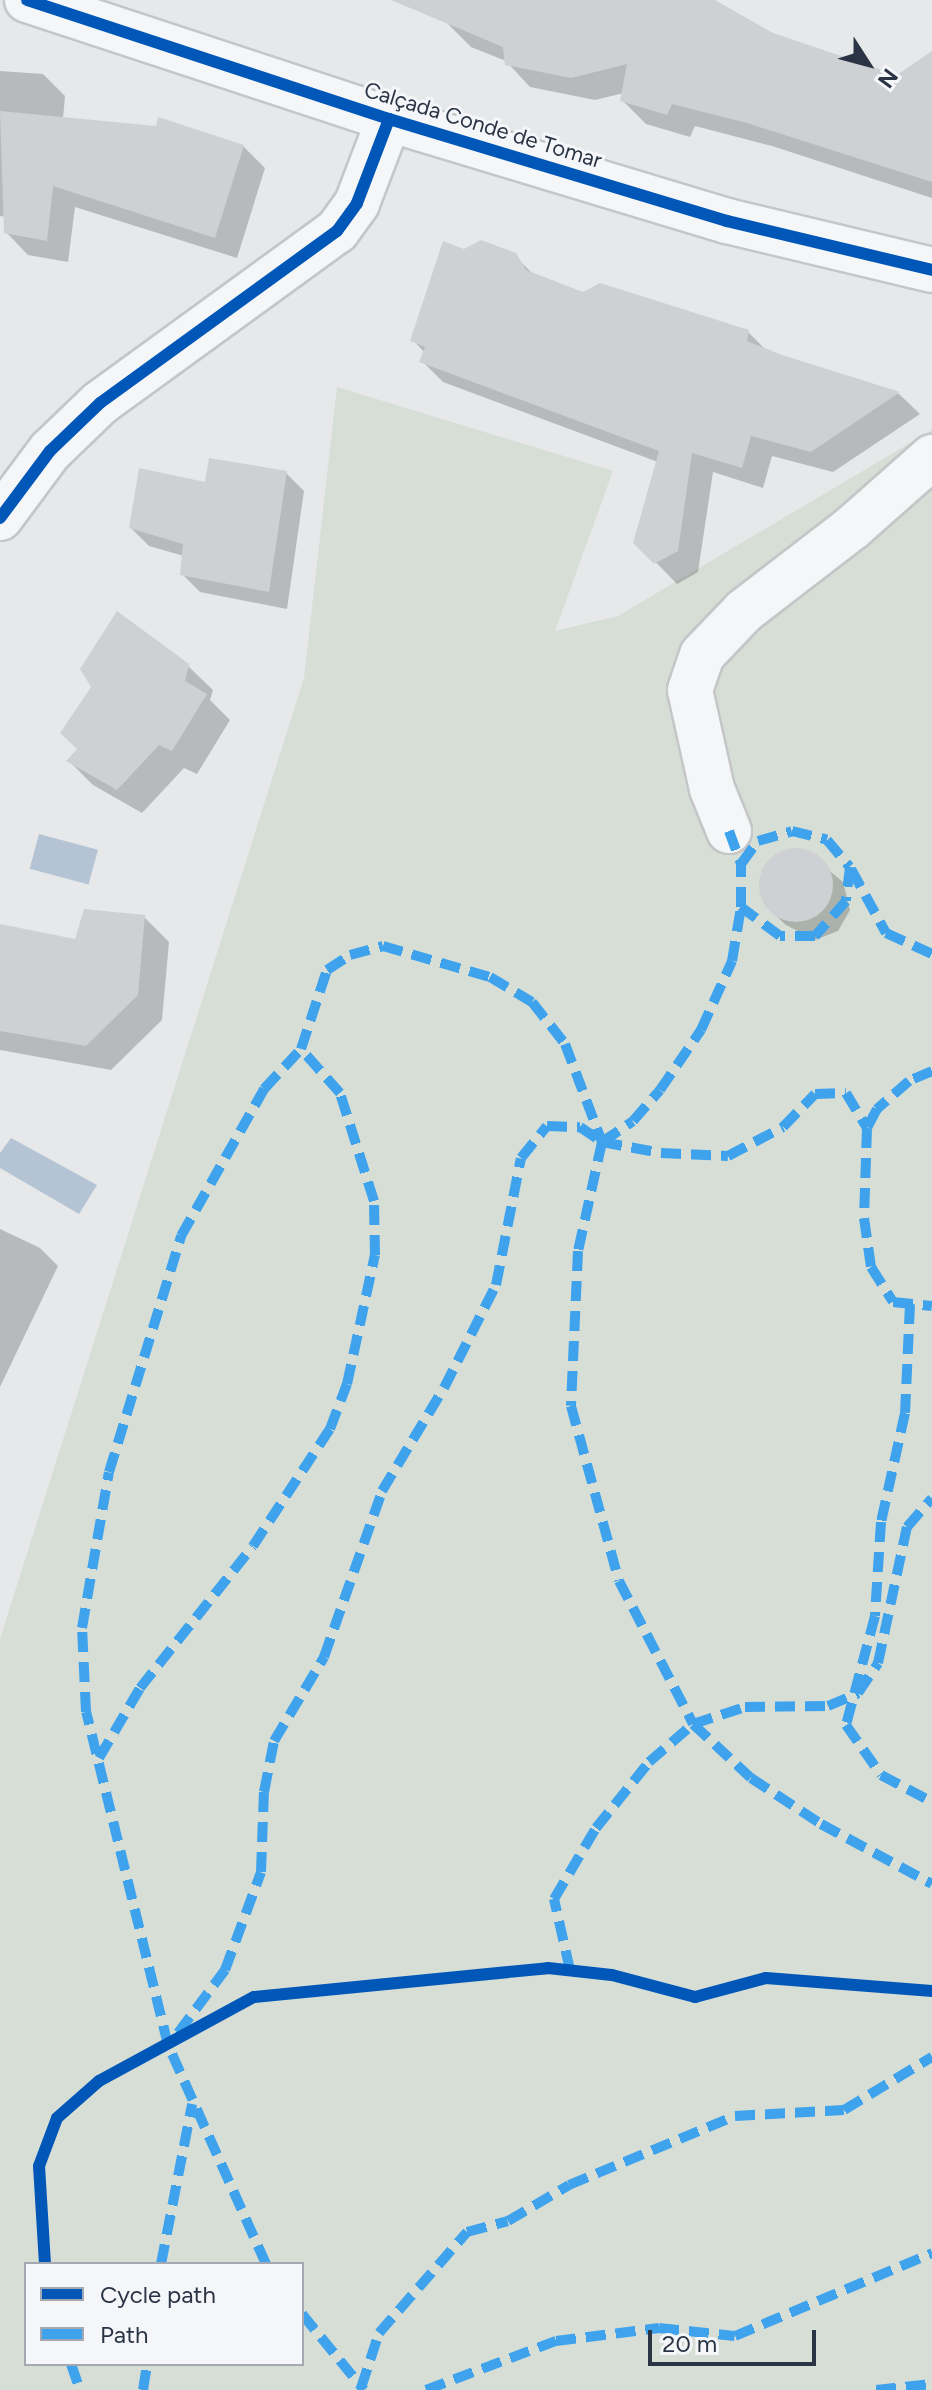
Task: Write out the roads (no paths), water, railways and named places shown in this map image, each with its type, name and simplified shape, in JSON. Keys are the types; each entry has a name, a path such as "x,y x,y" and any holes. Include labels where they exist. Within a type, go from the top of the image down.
{"street":[{"name":"Calçada Conde de Tomar","path":"27,0 389,119 822,248 932,270"},
{"path":"0,518 50,451 100,403 337,231 357,203 389,119"},
{"path":"729,831 712,789 690,690 702,655 744,611 853,527 932,457"}],"water":[{"path":"39,834 98,850 89,885 30,869"},
{"path":"11,1138 97,1185 79,1214 0,1168 0,1153"}]}
